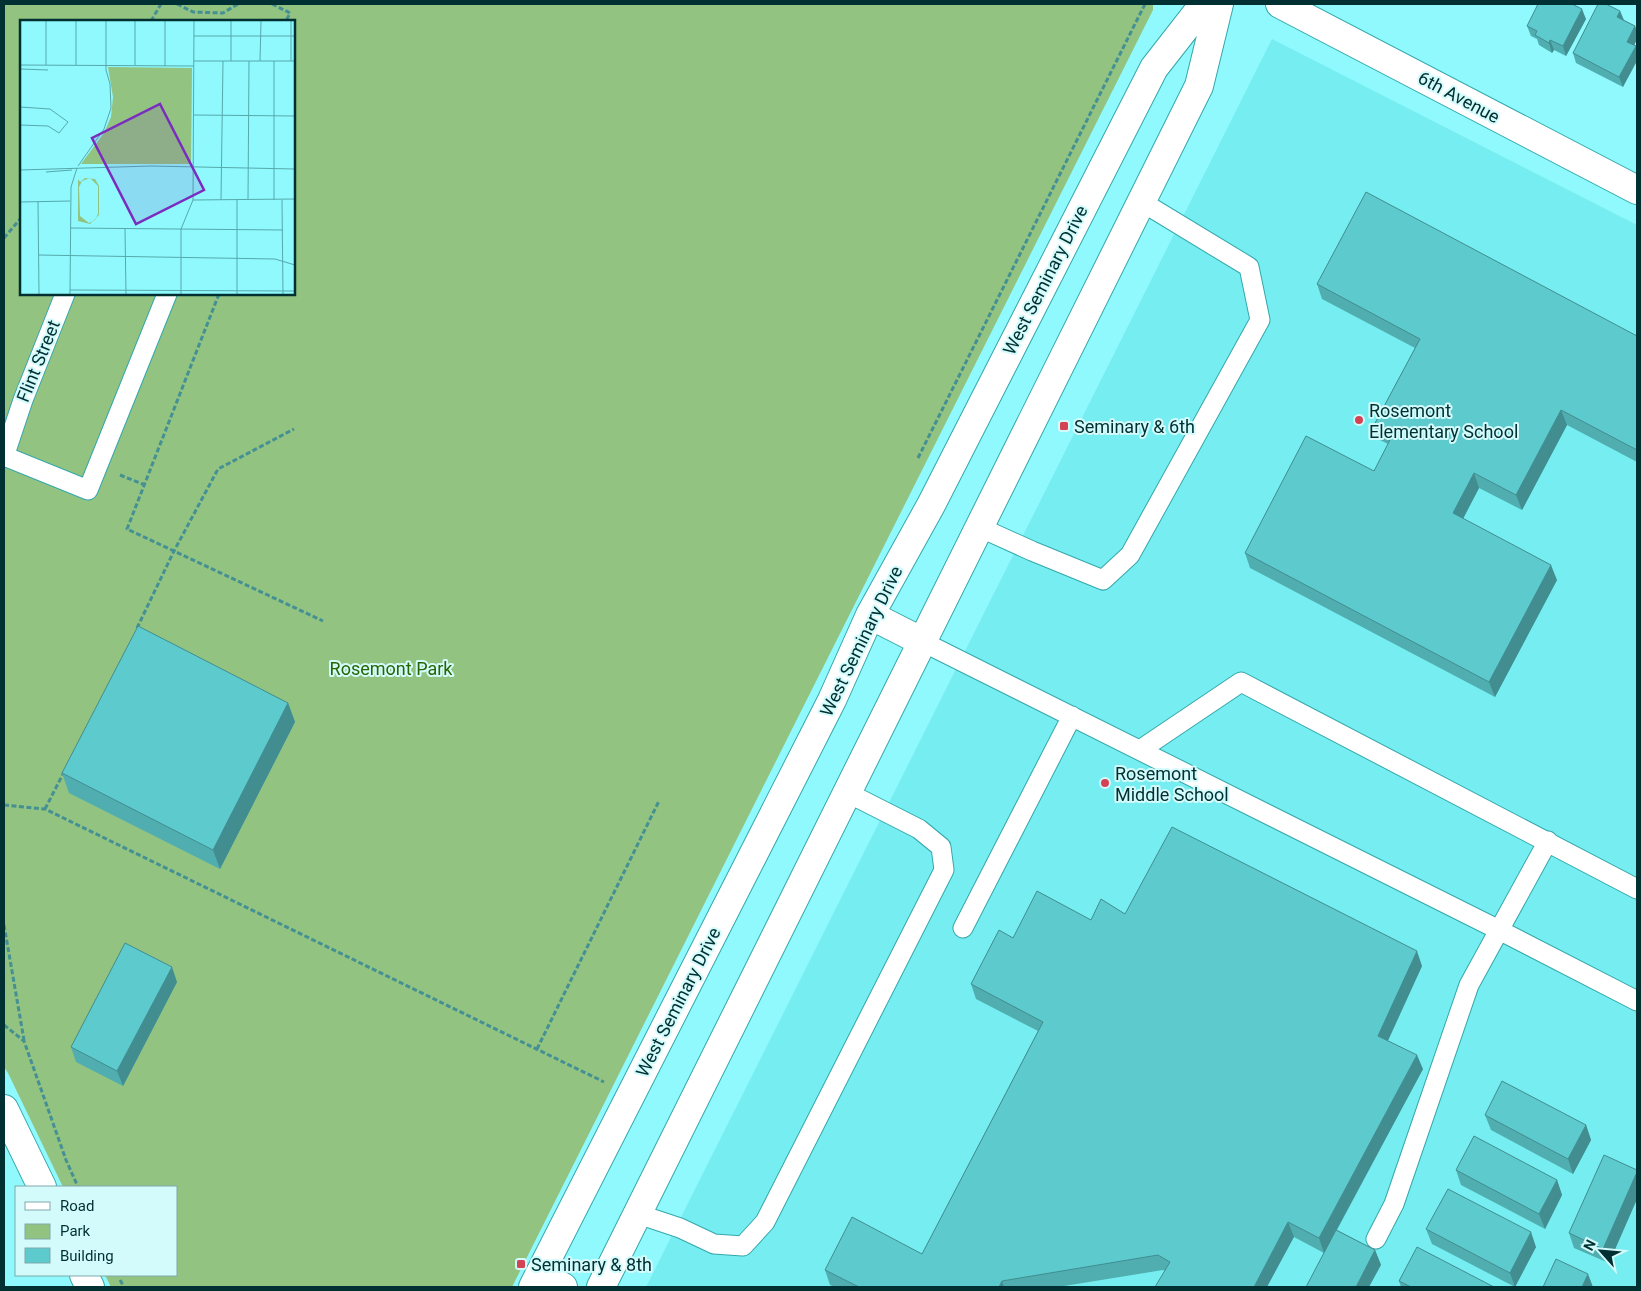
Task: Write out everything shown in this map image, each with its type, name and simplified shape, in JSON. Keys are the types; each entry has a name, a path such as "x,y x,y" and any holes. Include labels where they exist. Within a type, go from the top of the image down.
{"main road":[{"name":"West Seminary Drive","path":"546,1283 832,700 870,616 931,505 1154,68 1204,4"},
{"path":"601,1287 1199,86 1219,4"},
{"name":"6th Avenue","path":"1280,4 1637,190"},
{"path":"870,616 923,642"},
{"path":"4,1109 42,1186"}],"lane":[{"path":"979,527 1103,580 1130,555 1260,320 1249,267 1142,202"},
{"name":"Flint Street","path":"4,457 22,400 65,295"},
{"path":"4,457 88,490 167,295"},
{"path":"923,642 1499,930 1637,1002"},
{"path":"1140,750 1241,682 1637,889"},
{"path":"963,928 1072,716"},
{"path":"638,1214 680,1228 714,1244 743,1246 765,1222 944,870 941,847 919,829 848,793"},
{"path":"1376,1239 1394,1204 1469,985 1548,841"}],"path":[{"path":"152,20 161,4"},
{"path":"177,4 193,12 223,13 238,4"},
{"path":"272,4 290,13 286,20"},
{"path":"4,238 20,219"},
{"path":"219,295 127,529 323,621"},
{"path":"136,632 174,551 218,470 294,429"},
{"path":"45,809 68,765"},
{"path":"537,1049 660,801"},
{"path":"4,805 45,809 607,1083"},
{"path":"4,925 24,1041 66,1160 78,1186"},
{"path":"4,1025 24,1041"}],"shaded area":[{"path":"1272,39 1637,225 1637,1287 646,1287"}],"green space":[{"name":"Rosemont Park","path":"4,4 1153,4 1153,10 512,1287 111,1287 106,1276 178,1276 178,1186 63,1186 4,1067"}],"building":[{"path":"1538,4 1572,4 1582,9 1563,46 1550,40 1549,43 1535,35 1537,31 1527,26"},
{"path":"1598,4 1606,4 1620,11 1617,17 1635,26 1627,42 1636,46 1619,77 1573,53"},
{"path":"1366,192 1637,336 1637,450 1561,410 1516,495 1474,473 1453,513 1551,565 1489,682 1245,553 1306,436 1374,471 1393,434 1374,425 1420,339 1317,284"},
{"path":"138,626 288,703 213,850 62,773"},
{"path":"1172,827 1417,951 1378,1036 1417,1055 1319,1238 1288,1222 1254,1287 1155,1287 1170,1262 1158,1255 1002,1281 999,1287 859,1287 825,1270 852,1217 922,1254 1043,1022 971,984 999,930 1013,938 1037,891 1091,920 1101,899 1125,914"},
{"path":"125,943 172,967 117,1071 71,1047"},
{"path":"1502,1081 1586,1125 1568,1159 1485,1115"},
{"path":"1474,1136 1557,1180 1539,1214 1456,1170"},
{"path":"1604,1155 1637,1170 1637,1172 1603,1249 1569,1233"},
{"path":"1448,1189 1531,1232 1510,1273 1426,1229"},
{"path":"1336,1230 1375,1250 1356,1287 1306,1287"},
{"path":"1417,1247 1494,1287 1411,1287 1399,1281"},
{"path":"1556,1259 1588,1274 1582,1287 1543,1287"}],"place":[{"name":"Rosemont Elementary School","path":"1359,420"},
{"name":"Seminary & 6th","path":"1064,426"},
{"name":"Rosemont Middle School","path":"1105,783"},
{"name":"Seminary & 8th","path":"521,1264"}]}
